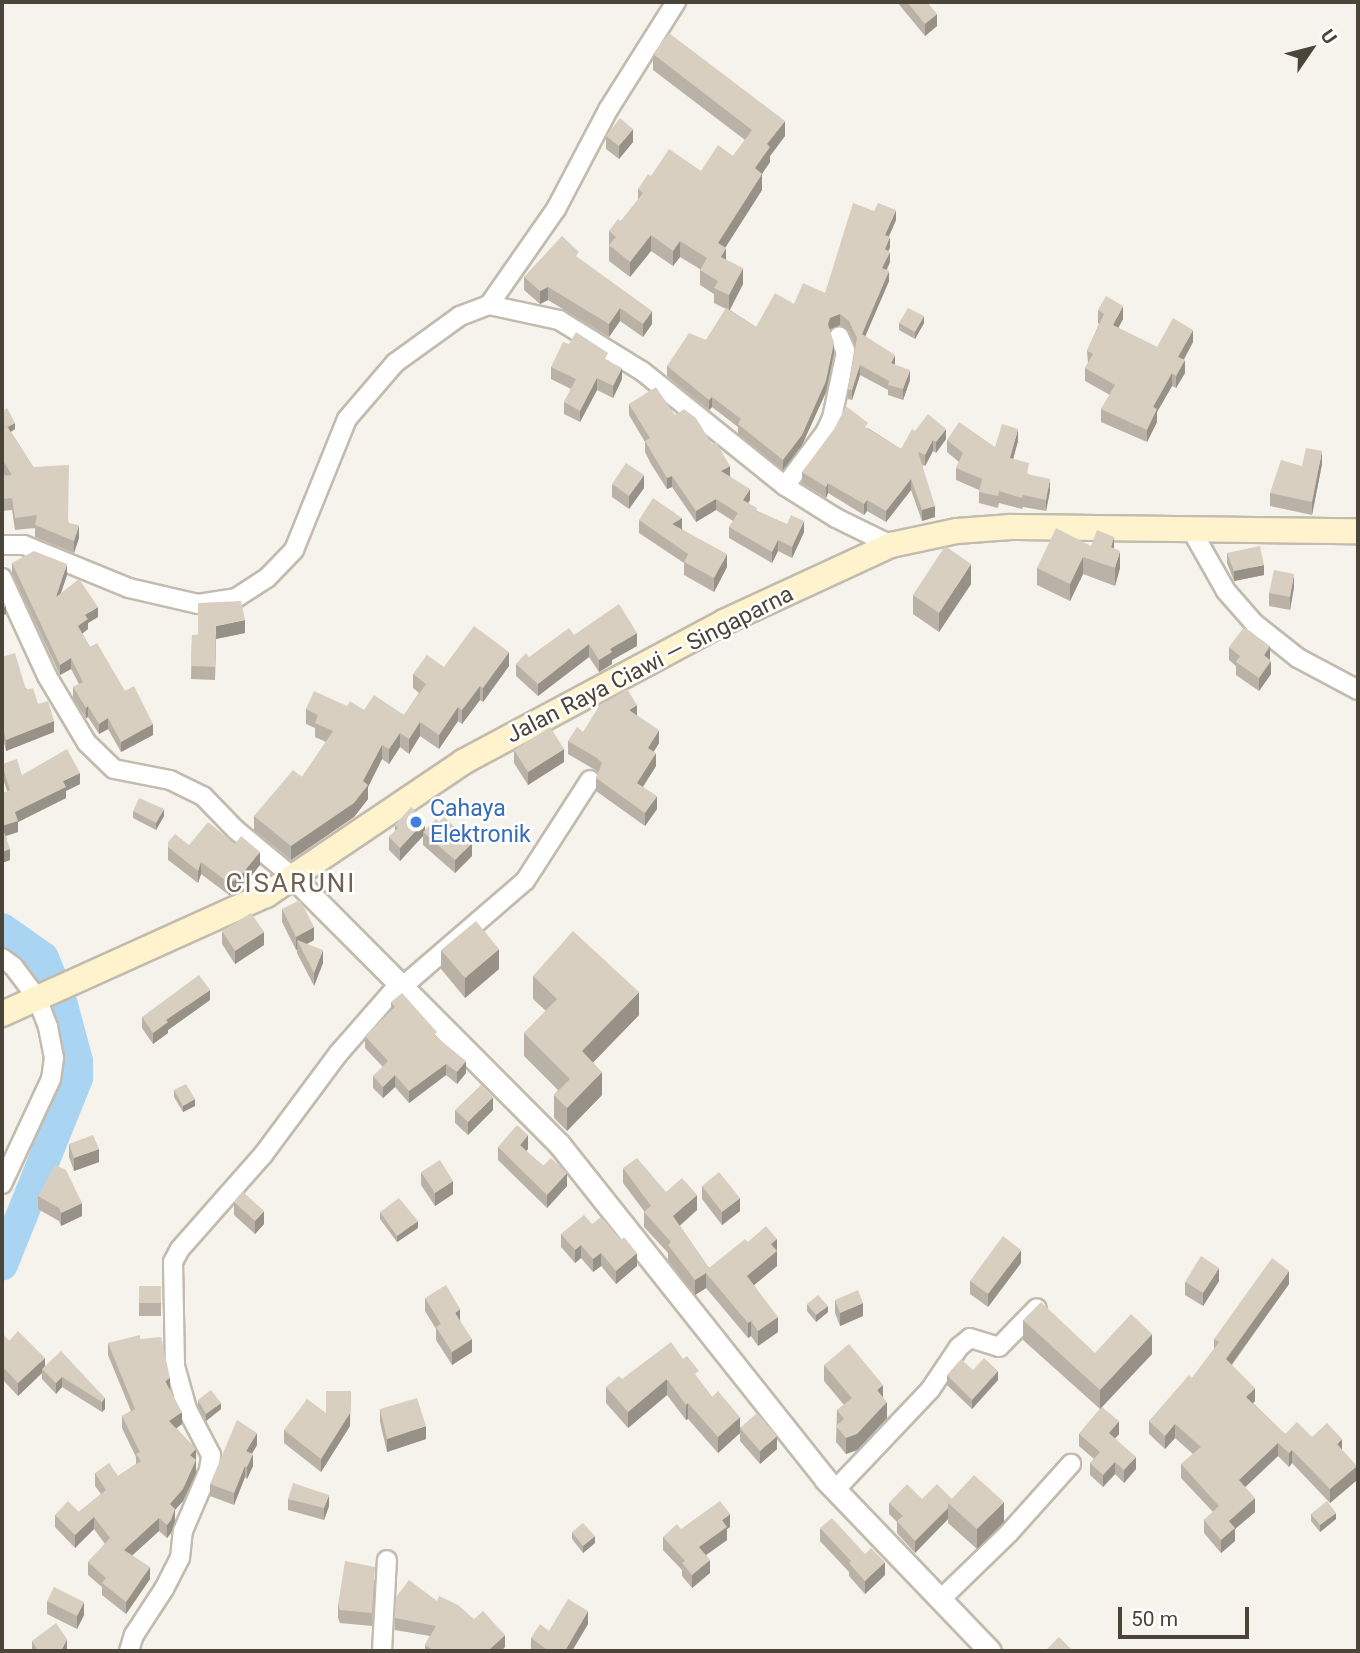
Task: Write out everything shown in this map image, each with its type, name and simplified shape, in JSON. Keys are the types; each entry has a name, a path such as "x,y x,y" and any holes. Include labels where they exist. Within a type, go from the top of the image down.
{"main road":[{"name":"Jalan Raya Ciawi — Singaparna","path":"2,1014 266,895 463,762 724,622 891,545 957,531 1011,527 1358,531"}],"street":[{"path":"489,305 556,209 608,110 677,2"},
{"path":"2,545 24,545 128,588 198,604 236,598 267,578 294,550 347,419 395,363 460,316 489,305 559,320 642,371 785,486 836,518 891,545"},
{"path":"785,486 825,433 832,418 846,352 839,336"},
{"path":"1192,531 1226,592 1254,622 1298,658 1358,690"},
{"path":"2,578 47,676 87,743 114,769 170,780 203,796 236,830 293,877 559,1144 781,1425 836,1489 989,1651"},
{"path":"129,1651 139,1625 164,1589 180,1558 183,1531 209,1470 211,1455 187,1409 175,1366 173,1262 180,1249 263,1156 338,1054 400,985 525,881 590,780"},
{"path":"2,958 50,992 48,1027 54,1058 51,1079 2,1184"},
{"path":"836,1489 930,1390 959,1348 970,1338 999,1347 1037,1308"},
{"path":"941,1600 1009,1533 1071,1464"},
{"path":"382,1651 387,1560"}],"building":[{"path":"907,2 927,2 937,14 925,24"},
{"path":"669,33 785,121 767,144 770,147 755,168 762,174 718,243 726,248 721,257 743,268 729,295 714,288 718,281 700,270 707,258 680,241 673,251 651,235 630,262 609,245 616,237 609,231 618,219 621,221 643,193 638,189 648,174 651,176 669,149 701,171 718,145 733,156 752,130 653,54"},
{"path":"620,118 633,129 619,146 606,136"},
{"path":"853,203 874,211 878,203 896,210 885,235 890,237 885,249 890,252 882,268 889,271 862,334 895,355 891,363 910,370 903,389 888,385 889,381 860,365 852,390 848,389 857,338 849,321 840,314 830,318 828,324 834,343 826,381 802,435 783,460 738,424 741,419 712,397 709,400 667,366 689,333 706,340 726,308 756,327 775,293 794,304 803,283 825,293"},
{"path":"562,236 579,252 576,256 652,311 643,324 620,308 609,324 548,287 540,291 524,277"},
{"path":"1106,296 1123,306 1113,325 1157,347 1173,318 1193,330 1178,357 1185,360 1176,376 1172,373 1153,407 1157,409 1147,430 1101,409 1115,385 1085,368 1093,354 1087,351 1104,314 1098,310"},
{"path":"908,308 924,316 915,332 899,323"},
{"path":"576,332 608,353 605,359 622,368 613,386 597,378 580,411 564,402 576,379 551,367 563,342 569,344"},
{"path":"656,387 675,415 684,409 696,418 712,444 716,442 730,466 721,471 750,489 743,500 757,508 756,511 787,524 791,515 804,521 792,547 778,540 772,552 729,527 738,513 716,499 696,511 672,476 667,478 645,441 650,438 629,404"},
{"path":"846,406 868,423 865,427 901,449 912,429 915,431 928,414 946,429 936,442 933,440 925,455 918,452 935,506 922,510 911,479 886,511 867,500 864,504 828,483 826,487 802,472 834,429"},
{"path":"7,408 15,423 2,429 2,411"},
{"path":"959,422 995,447 1002,424 1018,429 1010,458 1029,463 1027,474 1050,479 1046,500 1023,495 1022,498 999,491 998,496 979,492 982,479 956,468 963,453 947,440"},
{"path":"7,426 33,467 69,465 68,523 79,525 74,541 35,525 37,515 15,518 12,498 2,499 2,476 12,475 2,459 2,429"},
{"path":"1306,448 1322,451 1312,502 1270,493 1281,460 1302,466"},
{"path":"626,463 644,475 629,496 612,484"},
{"path":"653,498 682,518 672,524 727,554 714,578 684,562 688,554 639,520"},
{"path":"1056,528 1091,546 1097,530 1114,537 1111,547 1120,551 1115,568 1083,557 1070,584 1037,568"},
{"path":"945,546 971,564 939,613 913,595"},
{"path":"1260,546 1264,565 1234,571 1227,553"},
{"path":"34,551 67,564 56,597 79,579 98,607 85,615 88,619 78,626 90,647 97,643 125,691 134,686 153,724 121,742 108,718 99,724 88,706 86,708 73,687 83,682 71,658 60,665 12,563"},
{"path":"1274,570 1294,574 1290,597 1269,593"},
{"path":"241,601 245,620 216,626 215,667 191,666 192,635 198,635 198,603"},
{"path":"619,604 637,633 610,649 612,652 599,660 589,644 538,684 516,664 526,653 529,657 569,628 574,635"},
{"path":"474,626 509,652 483,688 480,686 462,710 458,707 439,735 420,722 409,739 400,733 389,749 382,745 363,781 368,785 354,803 291,846 254,816 293,770 302,777 333,731 315,723 318,715 306,709 314,691 347,706 350,701 364,710 374,695 404,715 426,684 413,674 427,655 444,667"},
{"path":"1244,627 1270,646 1264,655 1271,661 1259,678 1236,662 1240,656 1229,647"},
{"path":"15,653 26,690 33,688 38,704 48,701 54,721 6,740 4,732 2,733 2,657"},
{"path":"627,689 637,705 629,710 659,730 648,748 656,753 637,783 657,796 645,813 596,778 602,763 568,741 577,727 583,732 599,706"},
{"path":"550,727 564,749 528,772 514,750"},
{"path":"67,749 80,773 63,781 66,787 15,812 18,821 2,826 2,793 10,790 2,764 17,759 22,775"},
{"path":"139,798 164,809 156,823 133,811"},
{"path":"411,807 425,821 400,848 389,837 398,828 395,825"},
{"path":"444,817 472,843 455,860 423,832 436,819 439,822"},
{"path":"208,822 235,844 241,836 260,852 239,878 229,883 201,862 198,871 168,847 168,842 175,834 189,845"},
{"path":"2,826 10,849 2,852"},
{"path":"300,900 314,927 296,937 282,909"},
{"path":"251,913 264,932 235,951 222,931"},
{"path":"476,921 499,949 465,978 441,950"},
{"path":"573,931 639,992 582,1051 602,1072 567,1108 554,1095 570,1079 524,1033 557,999 533,976"},
{"path":"297,940 323,950 314,973"},
{"path":"199,975 210,990 166,1020 168,1022 153,1033 142,1017"},
{"path":"402,993 437,1032 434,1035 466,1061 457,1072 446,1064 409,1091 395,1075 383,1087 373,1076 388,1061 365,1036 395,1007 391,1002"},
{"path":"186,1084 195,1099 183,1106 174,1090"},
{"path":"481,1085 493,1097 468,1122 455,1110"},
{"path":"517,1125 528,1135 520,1145 543,1166 551,1158 567,1173 547,1195 498,1147"},
{"path":"93,1135 99,1149 74,1158 69,1144"},
{"path":"637,1158 666,1192 682,1178 697,1195 673,1216 709,1268 745,1239 748,1242 766,1226 777,1239 771,1244 777,1251 747,1276 778,1317 758,1331 751,1321 748,1323 706,1273 695,1280 668,1245 671,1242 644,1212 651,1206 623,1168"},
{"path":"440,1160 453,1181 435,1193 421,1172"},
{"path":"55,1165 66,1170 82,1203 61,1213 59,1208 38,1196"},
{"path":"719,1172 740,1198 722,1212 702,1186"},
{"path":"243,1192 264,1211 255,1221 234,1202"},
{"path":"399,1198 418,1221 397,1236 380,1212"},
{"path":"584,1215 592,1224 601,1217 621,1240 624,1237 637,1253 616,1271 601,1253 593,1259 581,1245 575,1250 561,1234"},
{"path":"1003,1236 1021,1250 988,1294 970,1281"},
{"path":"1201,1256 1219,1268 1203,1293 1185,1282"},
{"path":"1272,1258 1289,1271 1226,1359 1255,1388 1246,1397 1285,1434 1297,1422 1312,1437 1327,1423 1342,1439 1337,1444 1357,1466 1330,1489 1292,1450 1289,1453 1278,1443 1239,1480 1255,1498 1229,1521 1235,1528 1221,1540 1204,1520 1219,1506 1181,1464 1201,1447 1175,1424 1165,1436 1149,1421 1189,1375 1192,1378 1219,1342 1214,1339"},
{"path":"446,1285 460,1309 455,1313 472,1339 452,1352 436,1327 441,1324 425,1298"},
{"path":"139,1286 161,1286 161,1303 139,1303"},
{"path":"858,1290 863,1303 840,1313 835,1300"},
{"path":"818,1295 828,1306 816,1315 807,1304"},
{"path":"1041,1302 1095,1353 1131,1314 1152,1334 1100,1390 1023,1320"},
{"path":"18,1331 45,1358 18,1383 2,1366 2,1333 9,1341"},
{"path":"140,1335 140,1339 161,1337 170,1378 165,1381 182,1412 169,1421 196,1449 190,1455 196,1460 183,1489 170,1504 175,1509 167,1525 159,1518 124,1550 150,1567 126,1602 102,1583 106,1578 88,1562 110,1538 94,1517 75,1535 55,1515 68,1501 79,1512 106,1490 95,1473 109,1463 118,1476 141,1461 136,1454 140,1452 122,1416 135,1409 108,1343"},
{"path":"671,1342 683,1359 687,1356 699,1371 695,1374 712,1397 718,1391 740,1417 718,1437 688,1403 686,1405 667,1379 628,1412 606,1387 619,1376 622,1379"},
{"path":"849,1344 883,1385 877,1390 887,1402 857,1434 846,1438 836,1426 844,1419 837,1410 852,1398 824,1365"},
{"path":"61,1351 105,1398 102,1402 62,1377 56,1383 42,1369"},
{"path":"984,1358 998,1371 972,1400 947,1375 961,1359 973,1370"},
{"path":"211,1390 221,1403 206,1414 198,1400"},
{"path":"326,1391 351,1391 350,1413 321,1459 284,1430 307,1399 326,1413"},
{"path":"417,1398 426,1426 387,1439 380,1409"},
{"path":"1102,1407 1119,1421 1109,1433 1136,1457 1124,1470 1115,1462 1103,1475 1090,1463 1100,1452 1079,1434"},
{"path":"757,1413 777,1436 760,1451 740,1428"},
{"path":"237,1420 257,1433 246,1451 253,1454 234,1493 210,1484"},
{"path":"974,1475 1004,1502 977,1529 948,1503"},
{"path":"293,1483 329,1495 324,1508 288,1499"},
{"path":"907,1484 922,1499 937,1484 952,1499 948,1508 915,1541 897,1521 903,1516 889,1503"},
{"path":"720,1501 730,1514 722,1520 727,1527 699,1547 710,1560 692,1575 682,1563 685,1561 663,1537 677,1524 681,1529"},
{"path":"1327,1501 1336,1513 1320,1525 1311,1514"},
{"path":"832,1518 865,1554 871,1548 885,1562 865,1581 849,1563 851,1561 820,1528"},
{"path":"583,1523 595,1536 583,1546 572,1532"},
{"path":"345,1561 375,1567 372,1613 340,1610 338,1605"},
{"path":"409,1580 437,1601 439,1596 458,1605 474,1619 483,1611 505,1635 488,1651 435,1651 425,1645 436,1626 395,1618 396,1597"},
{"path":"54,1587 84,1602 77,1616 47,1601"},
{"path":"568,1599 588,1611 565,1651 549,1651 531,1638 540,1624 549,1631"},
{"path":"56,1623 67,1639 61,1651 38,1651 32,1641"},
{"path":"1059,1637 1073,1651 1045,1651"}],"waterway":[{"path":"2,929 43,958 62,1005 77,1061 77,1078 2,1265"}],"place":[{"name":"Cahaya Elektronik","path":"416,822"}],"district":[{"name":"CISARUNI","path":"291,884"}]}
